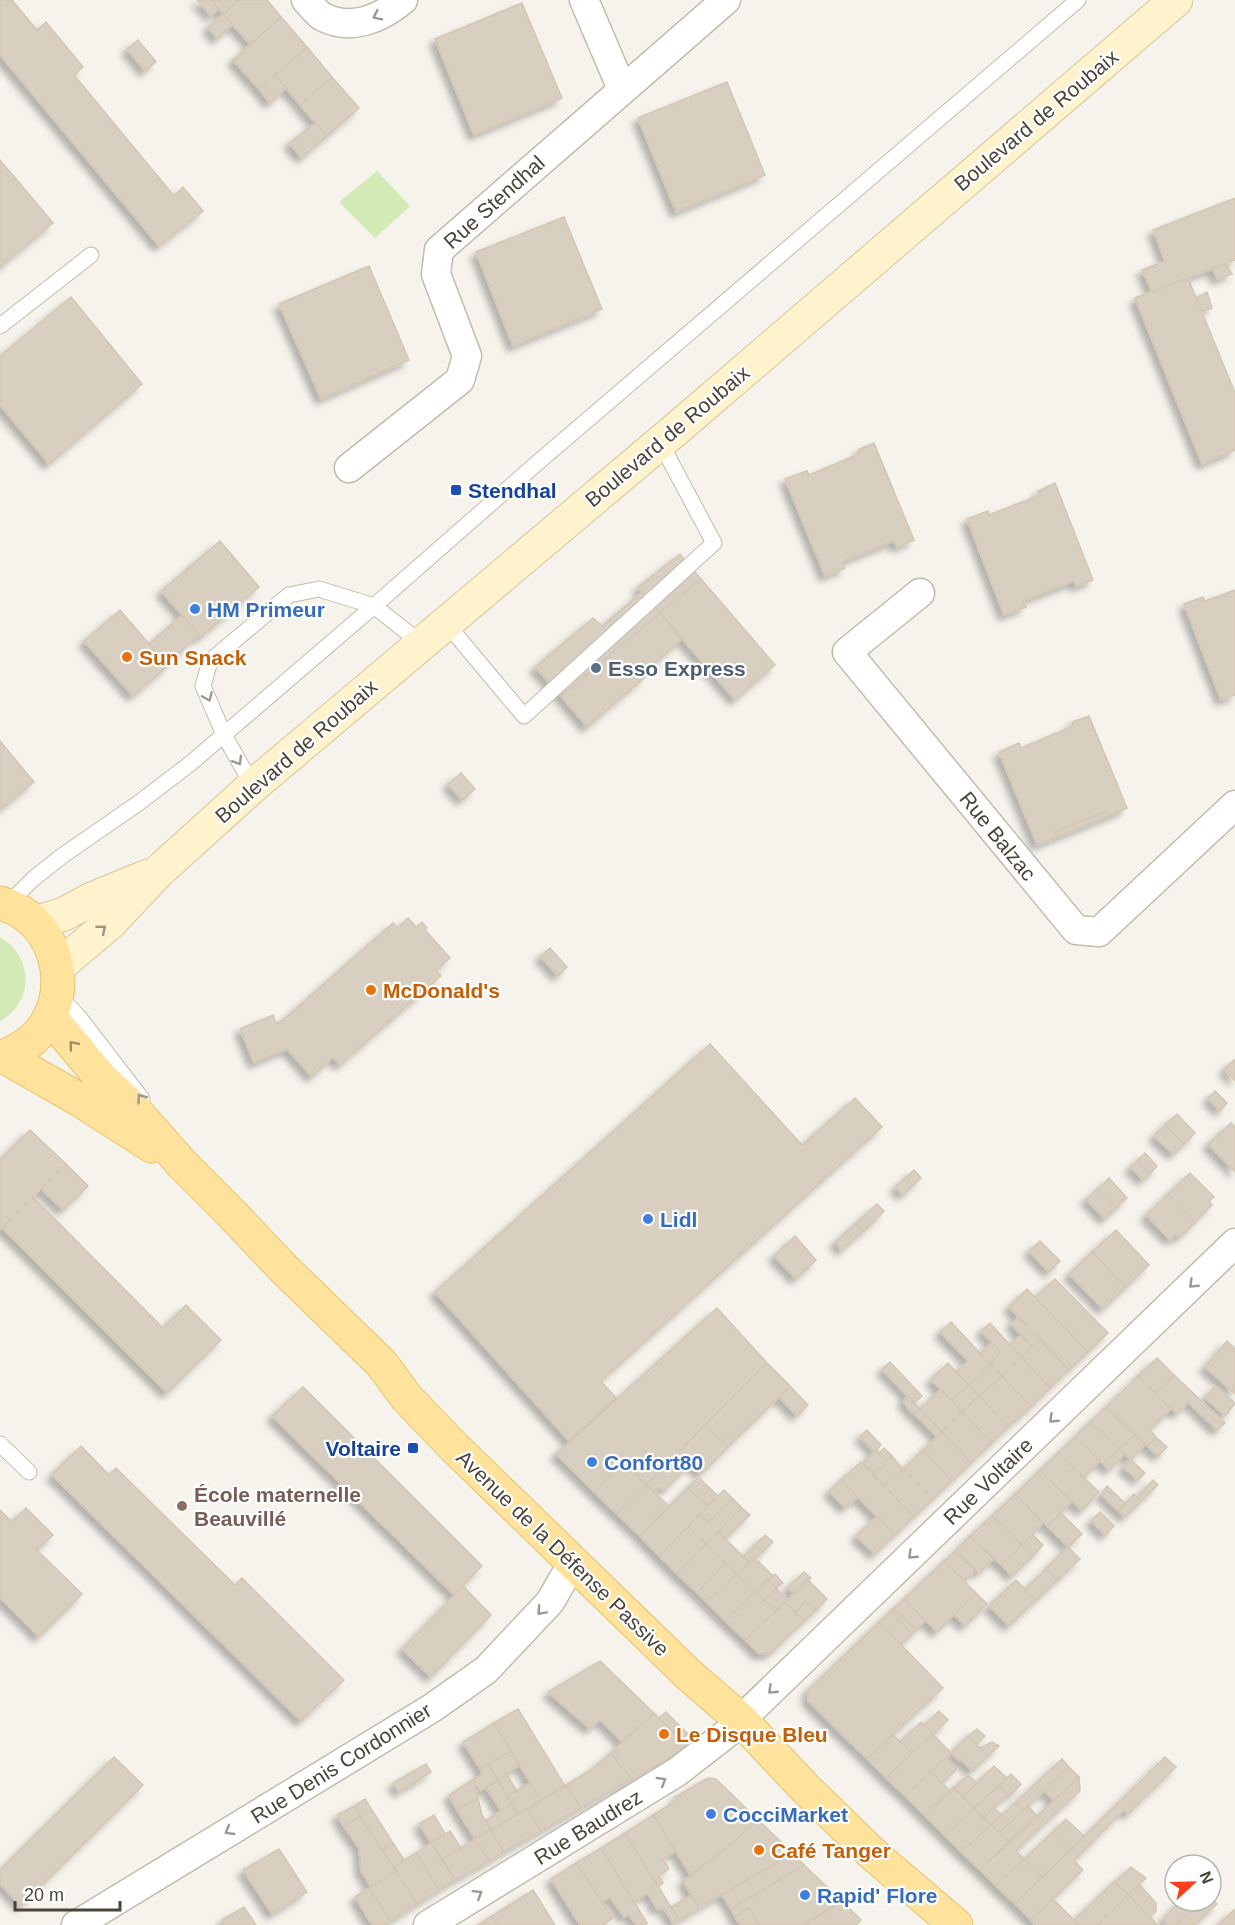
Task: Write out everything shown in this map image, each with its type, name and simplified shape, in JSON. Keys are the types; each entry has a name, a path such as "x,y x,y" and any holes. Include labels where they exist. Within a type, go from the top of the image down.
{"main road":[{"name":"Boulevard de Roubaix","path":"55,993 110,923 158,872 253,786 660,442 1176,0"},
{"name":"Boulevard de Roubaix","path":"35,923 64,914 92,899 158,872"},
{"path":"3,904 22,912 35,923"},
{"name":"Avenue de la Défense Passive","path":"35,923 50,943 55,993 101,1078 130,1105 183,1166 285,1270 382,1364 406,1397 454,1447 689,1675 741,1720 806,1789 942,1921"},
{"path":"2,1057 22,1048 38,1034 55,993"},
{"name":"Avenue de la Défense Passive","path":"2,1057 80,1100 183,1166"}],"street":[{"path":"306,0 321,17 348,25 373,19 403,0"},
{"path":"584,0 622,89"},
{"name":"Rue Stendhal","path":"349,468 460,380 467,356 436,274 439,250 726,0"},
{"name":"Rue Balzac","path":"920,593 847,652 1076,930 1099,932 1235,805"},
{"name":"Rue Voltaire","path":"741,1720 1235,1243"},
{"name":"Rue Denis Cordonnier","path":"76,1925 422,1714 486,1670 550,1602 573,1562"},
{"name":"Rue Baudrez","path":"428,1925 677,1772 741,1720"}],"lane":[{"path":"3,904 33,879 191,763 1078,0"},
{"path":"0,326 92,255"},
{"path":"446,623 524,716 714,543 660,442"},
{"path":"253,786 224,735 204,686 210,661 289,595 319,589 374,606 422,644"},
{"path":"0,1444 28,1472"}],"green space":[{"path":"377,171 410,206 375,238 339,202"},
{"path":"0,937 11,945 19,956 26,979 19,1003 0,1021"}],"building":[{"path":"0,0 12,0 37,30 46,22 83,67 74,75 174,196 183,187 203,211 159,246 0,55"},
{"path":"197,0 211,0 219,9 211,16"},
{"path":"211,0 240,0 223,14"},
{"path":"240,0 267,0 281,17 250,44 223,14"},
{"path":"522,3 562,98 474,135 435,39"},
{"path":"223,14 233,25 217,39 208,27"},
{"path":"281,17 307,47 259,89 233,60"},
{"path":"138,40 156,62 145,71 127,49"},
{"path":"307,47 332,77 300,105 275,75"},
{"path":"275,75 286,88 270,103 259,89"},
{"path":"332,77 359,108 327,136 300,105"},
{"path":"727,82 765,175 676,212 638,118"},
{"path":"315,123 327,136 302,158 289,143"},
{"path":"0,160 53,223 0,267"},
{"path":"1235,198 1235,260 1152,292 1142,270 1165,261 1153,230"},
{"path":"564,217 602,309 513,346 476,252"},
{"path":"1226,264 1232,274 1217,279 1212,268"},
{"path":"369,266 409,360 321,399 279,304"},
{"path":"1188,278 1235,393 1235,450 1202,464 1135,298"},
{"path":"1207,292 1212,308 1202,312 1196,298"},
{"path":"71,297 142,384 49,464 0,405 0,356"},
{"path":"874,443 914,540 897,547 894,541 842,562 845,568 825,576 785,479 807,471 809,475 859,454 858,450"},
{"path":"1055,483 1093,580 1076,586 1074,581 1023,601 1026,607 1004,615 967,519 988,511 989,515 1040,495 1038,491"},
{"path":"220,541 259,587 201,637 161,591"},
{"path":"680,554 701,579 660,613 638,587"},
{"path":"701,579 775,665 735,700 660,613"},
{"path":"1235,590 1235,695 1221,700 1184,604 1203,597 1205,601"},
{"path":"642,592 660,613 561,696 535,667 593,618 602,626"},
{"path":"120,610 168,666 133,696 84,641"},
{"path":"660,613 682,639 642,675 645,677 587,727 561,696"},
{"path":"182,615 199,635 166,664 149,644"},
{"path":"1089,716 1127,808 1109,816 1107,811 1055,832 1057,837 1037,845 999,752 1019,743 1021,748 1073,726 1072,722"},
{"path":"0,741 34,782 0,810"},
{"path":"461,773 475,789 462,800 448,784"},
{"path":"1107,811 1109,816 1057,837 1055,832"},
{"name":"McDonald's","path":"408,918 416,927 422,922 427,928 425,930 450,958 436,970 441,976 340,1065 333,1057 312,1077 287,1049 254,1063 240,1029 273,1015 276,1023 283,1020 393,923 398,928"},
{"path":"550,948 567,967 558,976 540,956"},
{"name":"Lidl","path":"710,1044 802,1145 855,1098 882,1127 601,1381 616,1398 569,1441 435,1292"},
{"path":"1235,1059 1235,1081 1224,1069"},
{"path":"1215,1091 1227,1103 1220,1111 1208,1098"},
{"path":"1177,1114 1195,1133 1184,1144 1165,1125"},
{"path":"1231,1123 1235,1127 1235,1172 1208,1144"},
{"path":"1165,1125 1184,1144 1173,1154 1154,1136"},
{"path":"30,1130 66,1164 0,1230 0,1160"},
{"path":"1145,1153 1157,1166 1150,1174 1137,1161"},
{"path":"1137,1161 1150,1174 1143,1180 1130,1167"},
{"path":"66,1164 88,1186 63,1210 41,1189"},
{"path":"914,1170 921,1178 903,1195 895,1187"},
{"path":"1190,1173 1214,1197 1209,1201 1212,1205 1195,1222 1168,1194"},
{"path":"1109,1178 1127,1198 1116,1208 1098,1189"},
{"path":"1098,1189 1116,1208 1105,1219 1086,1199"},
{"path":"1168,1194 1195,1222 1179,1238 1176,1234 1170,1240 1146,1215"},
{"path":"33,1197 163,1328 186,1305 221,1340 167,1393 2,1228"},
{"path":"877,1204 884,1211 864,1231 856,1223"},
{"path":"856,1223 863,1231 842,1250 835,1242"},
{"path":"1116,1230 1149,1265 1126,1287 1092,1252"},
{"path":"795,1236 816,1260 796,1279 774,1256"},
{"path":"1040,1241 1060,1261 1049,1272 1029,1251"},
{"path":"1092,1252 1126,1287 1103,1309 1069,1274"},
{"path":"1055,1279 1108,1333 1088,1352 1035,1297"},
{"path":"1027,1289 1088,1352 1069,1370 1009,1307"},
{"path":"717,1308 767,1363 665,1466 654,1455 635,1473 623,1462 594,1492 556,1454"},
{"path":"1018,1317 1040,1339 1032,1347 1011,1324"},
{"path":"951,1322 991,1365 969,1385 956,1372 968,1361 940,1332"},
{"path":"990,1323 1021,1357 1002,1376 990,1364 1001,1352 981,1331"},
{"path":"1021,1334 1032,1347 1021,1357 1010,1345"},
{"path":"1040,1339 1069,1370 1050,1388 1021,1357"},
{"path":"1227,1341 1235,1349 1235,1394 1205,1367"},
{"path":"992,1342 1001,1352 990,1364 980,1353"},
{"path":"1021,1357 1050,1388 1031,1407 1002,1376"},
{"path":"1157,1358 1174,1375 1155,1393 1138,1376"},
{"path":"890,1362 922,1396 914,1403 882,1369"},
{"path":"767,1363 790,1386 728,1447 705,1425"},
{"path":"948,1363 969,1385 951,1400 931,1380"},
{"path":"991,1365 1002,1376 979,1396 969,1385"},
{"path":"1174,1375 1225,1423 1217,1430 1188,1402 1177,1414 1155,1393"},
{"path":"1002,1376 1031,1407 1008,1427 979,1396"},
{"path":"1138,1376 1171,1409 1150,1430 1156,1437 1147,1446 1106,1407"},
{"path":"969,1385 979,1396 962,1412 951,1400"},
{"path":"790,1386 808,1405 797,1416 779,1397"},
{"path":"1215,1386 1235,1403 1225,1416 1205,1398"},
{"path":"303,1387 482,1566 454,1595 272,1416"},
{"path":"941,1389 962,1412 942,1432 920,1409"},
{"path":"908,1396 920,1409 914,1414 903,1402"},
{"path":"979,1396 1008,1427 992,1443 962,1412"},
{"path":"1106,1407 1135,1435 1119,1449 1090,1422"},
{"path":"920,1409 942,1432 937,1437 914,1414"},
{"path":"962,1412 992,1443 971,1463 942,1432"},
{"path":"1090,1422 1119,1449 1103,1464 1075,1437"},
{"path":"705,1425 728,1447 701,1474 690,1464 666,1489 658,1488 655,1492 646,1485"},
{"path":"867,1430 881,1445 875,1452 860,1436"},
{"path":"942,1432 971,1463 952,1481 923,1450"},
{"path":"1135,1435 1145,1445 1131,1460 1119,1449"},
{"path":"1075,1437 1100,1461 1084,1478 1058,1453"},
{"path":"1156,1437 1167,1447 1158,1456 1147,1446"},
{"path":"81,1446 109,1475 116,1468 235,1585 242,1578 344,1680 301,1721 52,1475"},
{"path":"884,1448 892,1456 874,1474 863,1463 876,1450 879,1453"},
{"path":"1119,1449 1125,1454 1109,1470 1103,1464"},
{"path":"923,1450 952,1481 933,1499 903,1469"},
{"path":"1058,1453 1099,1492 1082,1511 1040,1470"},
{"path":"654,1455 665,1466 646,1485 635,1473"},
{"path":"892,1456 903,1469 884,1486 874,1474"},
{"path":"1131,1460 1145,1473 1138,1480 1123,1467"},
{"path":"623,1462 646,1485 617,1514 594,1492"},
{"path":"861,1462 914,1517 895,1535 841,1480"},
{"path":"903,1469 933,1499 914,1517 884,1486"},
{"path":"1040,1470 1072,1502 1047,1526 1015,1494"},
{"path":"698,1477 718,1496 708,1506 688,1488"},
{"path":"841,1480 858,1497 845,1508 829,1491"},
{"path":"1153,1480 1158,1485 1141,1501 1137,1497"},
{"path":"646,1485 669,1506 640,1536 617,1514"},
{"path":"1107,1486 1125,1503 1118,1511 1101,1494"},
{"path":"688,1488 708,1506 659,1556 640,1536"},
{"path":"724,1490 732,1498 708,1523 700,1514"},
{"path":"1015,1494 1043,1523 1022,1545 992,1516"},
{"path":"1134,1494 1141,1501 1125,1517 1118,1511"},
{"path":"732,1498 742,1508 706,1544 688,1526 700,1514 708,1523"},
{"path":"26,1508 53,1535 37,1550 82,1594 39,1637 0,1598 0,1510 12,1522"},
{"path":"742,1508 750,1515 725,1539 718,1532"},
{"path":"1100,1512 1114,1526 1105,1535 1091,1521"},
{"path":"1061,1513 1082,1534 1068,1547 1047,1526"},
{"path":"877,1516 895,1535 875,1554 856,1536"},
{"path":"992,1516 1022,1545 1001,1565 970,1536"},
{"path":"688,1526 706,1544 677,1574 659,1556"},
{"path":"718,1532 750,1563 737,1574 706,1544"},
{"path":"1032,1534 1043,1545 1033,1556 1022,1545"},
{"path":"765,1535 773,1542 750,1563 743,1557"},
{"path":"970,1536 994,1559 979,1573 955,1551"},
{"path":"706,1544 726,1563 697,1593 677,1574"},
{"path":"1022,1545 1033,1556 1012,1576 1001,1565"},
{"path":"1068,1547 1080,1559 1058,1580 1046,1569"},
{"path":"955,1551 975,1570 965,1581 944,1561"},
{"path":"755,1558 773,1576 755,1592 737,1574"},
{"path":"944,1561 976,1593 937,1632 904,1599"},
{"path":"726,1563 737,1574 706,1602 697,1593"},
{"path":"1046,1569 1058,1580 1036,1600 1025,1589"},
{"path":"804,1572 811,1578 794,1593 787,1588"},
{"path":"737,1574 755,1592 725,1621 706,1602"},
{"path":"775,1574 783,1583 776,1588 768,1580"},
{"path":"768,1580 776,1588 764,1600 755,1592"},
{"path":"808,1580 827,1599 816,1610 806,1601 795,1612 785,1602"},
{"path":"1016,1580 1036,1600 1009,1626 989,1606"},
{"path":"463,1586 491,1615 431,1677 402,1649"},
{"path":"776,1588 787,1600 776,1611 764,1600"},
{"path":"755,1592 776,1611 745,1640 725,1621"},
{"path":"976,1593 987,1604 965,1626 954,1615"},
{"path":"904,1599 925,1621 916,1630 893,1609"},
{"path":"806,1601 816,1610 804,1621 795,1612"},
{"path":"785,1602 804,1621 771,1653 759,1654 745,1640"},
{"path":"893,1609 916,1630 912,1634 891,1611"},
{"path":"891,1611 912,1634 901,1645 879,1622"},
{"path":"879,1622 943,1688 867,1759 808,1701 808,1690"},
{"path":"600,1661 654,1713 622,1742 600,1720 590,1729 548,1692"},
{"path":"518,1709 565,1786 541,1801 494,1723"},
{"path":"939,1711 948,1720 933,1734 924,1725"},
{"path":"666,1712 688,1734 682,1740 659,1718"},
{"path":"654,1713 689,1747 632,1779 614,1758 618,1754 614,1750"},
{"path":"921,1722 933,1734 912,1753 900,1742"},
{"path":"494,1723 511,1751 480,1769 463,1742"},
{"path":"977,1729 985,1736 977,1744 968,1736"},
{"path":"933,1734 951,1753 905,1796 886,1778"},
{"path":"893,1735 912,1753 886,1778 867,1759"},
{"path":"968,1736 988,1756 972,1771 951,1753"},
{"path":"992,1742 999,1746 988,1756 980,1748"},
{"path":"614,1750 618,1754 614,1758 632,1779 581,1808 566,1785 592,1769"},
{"path":"511,1751 520,1765 497,1779 488,1764"},
{"path":"114,1757 143,1785 21,1906 0,1884 0,1870"},
{"path":"1165,1757 1176,1767 1128,1814 1124,1810 1074,1861 1083,1870 1031,1920 1015,1904"},
{"path":"946,1758 957,1769 942,1783 930,1772"},
{"path":"1062,1759 1069,1767 1024,1810 1015,1803"},
{"path":"426,1764 431,1772 399,1792 393,1783"},
{"path":"488,1764 498,1780 480,1791 478,1787 476,1789 474,1779 482,1775 480,1769"},
{"path":"994,1766 1007,1778 974,1808 963,1797"},
{"path":"1069,1767 1079,1777 1054,1801 1044,1791"},
{"path":"930,1772 950,1791 924,1815 905,1796"},
{"path":"506,1773 517,1791 507,1796 497,1779"},
{"path":"1011,1774 1021,1784 1010,1796 999,1786"},
{"path":"968,1775 977,1783 963,1797 953,1788"},
{"path":"1079,1777 1080,1791 1057,1812 1048,1806"},
{"path":"708,1778 716,1779 757,1819 735,1841 691,1876 653,1815 677,1800 675,1797"},
{"path":"474,1779 478,1798 457,1810 449,1795"},
{"path":"498,1780 512,1804 501,1811 486,1788"},
{"path":"530,1783 541,1801 518,1814 507,1796"},
{"path":"566,1785 581,1808 541,1831 527,1809"},
{"path":"999,1786 1008,1794 983,1818 974,1808"},
{"path":"953,1788 974,1808 945,1836 924,1815"},
{"path":"478,1798 482,1815 491,1830 475,1839 457,1810"},
{"path":"365,1799 393,1843 382,1850 354,1806"},
{"path":"1015,1803 1024,1810 999,1833 991,1825"},
{"path":"512,1804 518,1814 491,1830 485,1821"},
{"path":"354,1806 360,1816 344,1827 337,1815"},
{"path":"1028,1806 1037,1816 1009,1842 999,1833"},
{"path":"1048,1806 1057,1812 1016,1851 1024,1859 996,1886 980,1870"},
{"path":"974,1808 991,1825 961,1852 945,1836"},
{"path":"994,1808 1002,1815 991,1825 983,1818"},
{"path":"527,1809 541,1831 504,1852 491,1830"},
{"path":"434,1815 445,1834 431,1843 419,1824"},
{"path":"653,1815 676,1851 663,1859 669,1869 659,1876 663,1883 658,1887 625,1833"},
{"path":"360,1816 396,1871 371,1887 361,1871 359,1848 344,1827"},
{"path":"757,1819 793,1853 699,1908 683,1881 735,1841"},
{"path":"1066,1819 1084,1836 1071,1850 1053,1832"},
{"path":"991,1825 1009,1842 980,1870 961,1852"},
{"path":"491,1830 504,1852 489,1861 475,1839"},
{"path":"450,1831 461,1848 442,1859 431,1843"},
{"path":"1053,1832 1071,1850 1042,1877 1024,1859"},
{"path":"625,1833 679,1920 673,1923 663,1907 657,1909 648,1893 634,1902 601,1848"},
{"path":"475,1839 489,1861 455,1880 442,1859"},
{"path":"393,1843 404,1860 393,1867 382,1850"},
{"path":"431,1843 455,1880 439,1890 416,1853"},
{"path":"601,1848 647,1923 644,1925 636,1925 629,1914 624,1917 610,1897 602,1902 576,1863"},
{"path":"279,1849 307,1892 272,1914 243,1870"},
{"path":"416,1853 439,1890 417,1904 393,1867"},
{"path":"793,1853 804,1865 731,1909 722,1895"},
{"path":"1024,1859 1042,1877 1015,1904 996,1886"},
{"path":"576,1863 613,1918 602,1925 580,1925 551,1879"},
{"path":"804,1865 842,1901 804,1925 759,1925 748,1908 735,1917 731,1909"},
{"path":"1131,1867 1146,1878 1128,1895 1115,1882"},
{"path":"396,1871 417,1904 391,1921 369,1888"},
{"path":"1114,1882 1128,1895 1097,1925 1080,1925 1074,1920"},
{"path":"1139,1884 1156,1903 1156,1911 1150,1917 1128,1895"},
{"path":"369,1888 391,1921 385,1925 372,1925 355,1897"},
{"path":"533,1890 555,1925 498,1925 492,1916"},
{"path":"691,1895 699,1908 679,1920 671,1907"},
{"path":"1128,1895 1158,1925 1097,1925"},
{"path":"1053,1899 1080,1925 1035,1925 1031,1920"},
{"path":"842,1901 861,1920 856,1925 809,1925 807,1923"},
{"path":"244,1907 256,1925 225,1925 222,1920"},
{"path":"748,1908 759,1925 740,1925 735,1917"},
{"path":"1235,1909 1235,1925 1218,1925"},
{"path":"1169,1913 1188,1913 1175,1925 1164,1925 1166,1923 1163,1919"},
{"path":"1188,1913 1208,1913 1195,1925 1175,1925"},
{"path":"492,1916 498,1925 478,1925"}],"place":[{"name":"Stendhal","path":"456,490"},
{"name":"HM Primeur","path":"195,609"},
{"name":"Sun Snack","path":"127,657"},
{"name":"Esso Express","path":"596,668"},
{"name":"McDonald's","path":"371,990"},
{"name":"Lidl","path":"648,1219"},
{"name":"Voltaire","path":"413,1448"},
{"name":"Confort80","path":"592,1462"},
{"name":"École maternelle Beauvillé","path":"182,1506"},
{"name":"Le Disque Bleu","path":"664,1734"},
{"name":"CocciMarket","path":"711,1814"},
{"name":"Café Tanger","path":"759,1850"},
{"name":"Rapid' Flore","path":"805,1895"}]}
